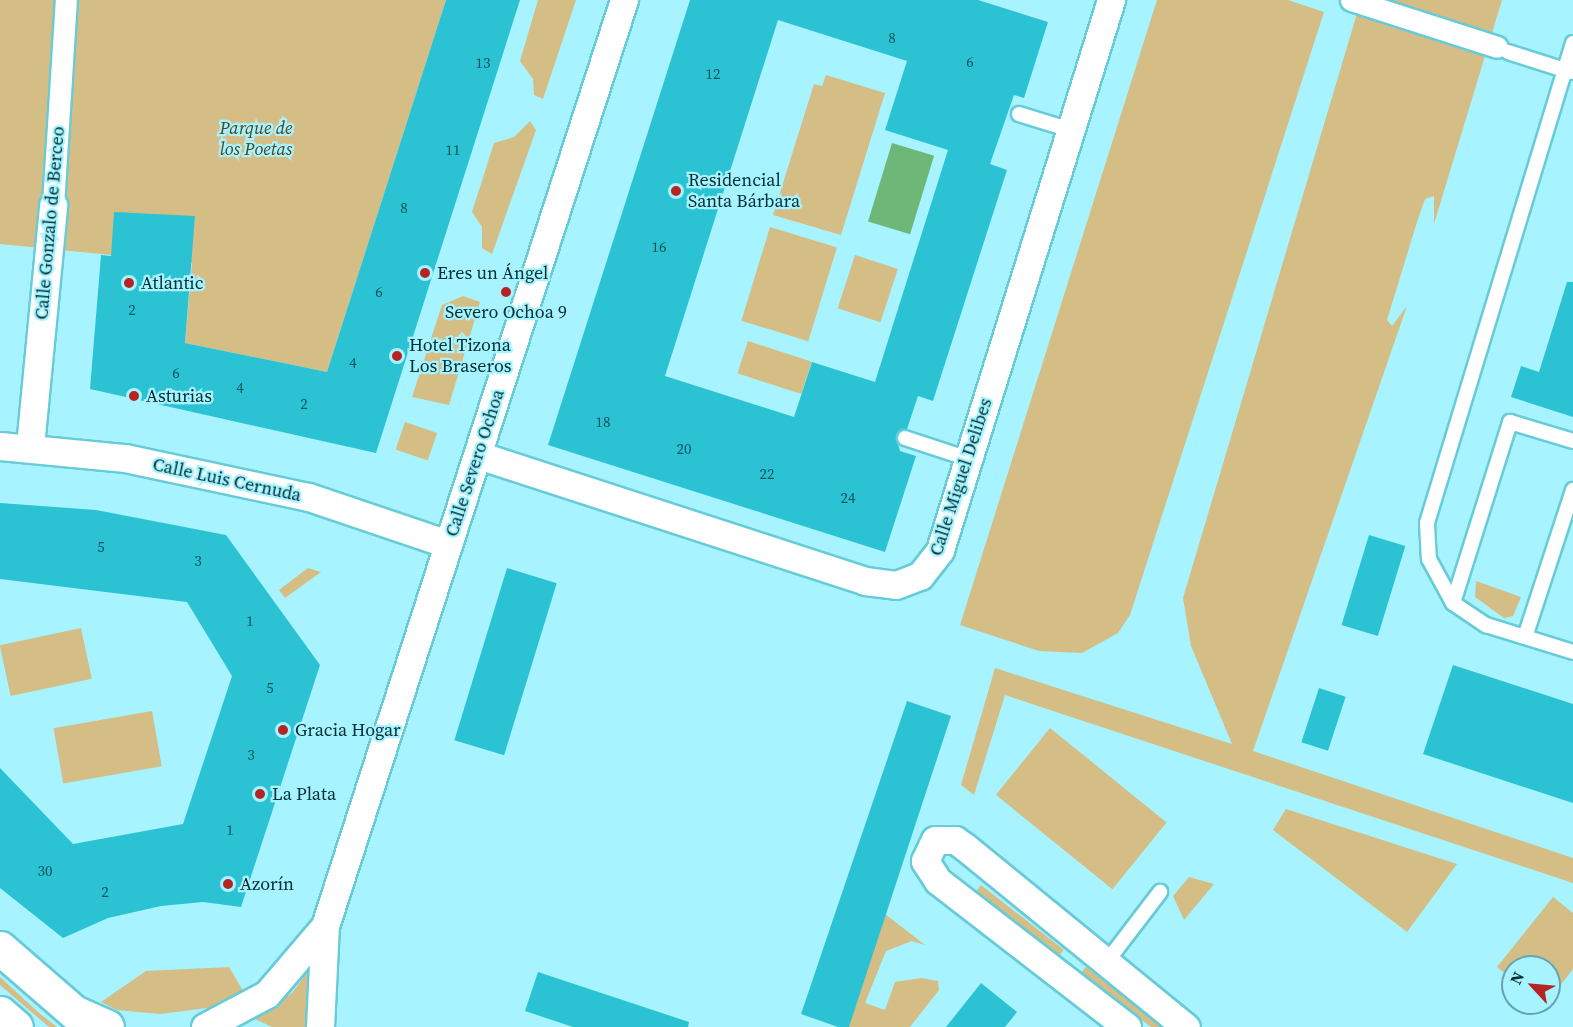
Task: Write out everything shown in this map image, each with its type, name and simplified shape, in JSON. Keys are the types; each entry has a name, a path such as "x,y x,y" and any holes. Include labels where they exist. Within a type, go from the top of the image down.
{"main road":[{"path":"0,948 74,1012 107,1027"},
{"path":"0,1013 16,1027"}],"street":[{"name":"Calle Gonzalo de Berceo","path":"30,447 53,206 66,0"},
{"name":"Calle Severo Ochoa","path":"320,1027 326,926 624,0"},
{"path":"1351,0 1502,49"},
{"name":"Calle Miguel Delibes","path":"478,455 865,581 896,585 930,567 969,459 1109,4"},
{"name":"Calle Luis Cernuda","path":"0,446 30,447 125,458 309,497 448,544"},
{"path":"1127,1027 938,880 925,861 927,849 935,840 955,840 1095,956 1186,1027"},
{"name":"Calle Severo Ochoa","path":"205,1027 267,994 326,926"},
{"path":"1062,977 1095,956"}],"lane":[{"path":"1573,43 1569,71 1429,504 1429,558 1442,593 1472,619 1573,651"},
{"path":"1502,49 1569,71"},
{"path":"1019,114 1071,130"},
{"path":"1453,603 1510,422 1573,441"},
{"path":"905,438 969,459"},
{"path":"1525,637 1573,490"},
{"path":"1095,956 1160,892"}],"green space":[{"name":"Parque de los Poetas","path":"0,0 446,0 327,372 185,343 192,263 0,244"},
{"path":"538,0 576,0 543,99 534,95 533,79 520,61"},
{"path":"1157,0 1288,0 1324,12 1130,615 1118,633 1082,653 1039,651 960,625"},
{"path":"1361,0 1502,0 1434,224 1434,196 1425,199 1417,222 1387,320 1392,326 1407,306 1253,751 1573,858 1573,883 1005,695 974,795 961,785 995,668 1232,744 1191,646 1183,598"},
{"path":"826,75 885,93 841,235 773,215 814,84 822,86"},
{"path":"530,121 536,130 492,254 482,248 482,227 472,212 494,143 514,137"},
{"path":"770,227 837,247 808,341 741,321"},
{"path":"855,255 898,269 880,322 838,308"},
{"path":"463,296 480,302 449,405 412,397 442,305"},
{"path":"748,341 812,362 801,394 737,373"},
{"path":"405,422 437,433 428,460 396,449"},
{"path":"308,568 321,572 285,598 279,590"},
{"path":"1476,581 1521,597 1513,616 1504,618 1475,597"},
{"path":"81,628 92,679 11,696 0,645"},
{"path":"152,711 162,766 63,784 54,728"},
{"path":"1050,728 1167,822 1112,889 996,795"},
{"path":"1286,809 1457,864 1407,932 1273,830"},
{"path":"1189,877 1214,884 1184,920 1173,896"},
{"path":"981,885 1064,950 1058,957 975,892"},
{"path":"1553,897 1573,913 1573,969 1561,984 1561,955 1507,955"},
{"path":"885,914 925,945 912,941 886,951 865,1003 885,1010 895,982 921,978 938,981 939,990 910,1027 846,1027"},
{"path":"315,962 306,1027 272,1027 255,1019 292,993"},
{"path":"229,967 245,994 215,1007 160,1014 117,1010 101,1002 146,971"},
{"path":"1086,967 1163,1027 1151,1027 1081,973"},
{"path":"0,977 57,1027 49,1027 0,985"}],"shaded area":[{"path":"892,143 934,156 910,234 868,221"}],"building":[{"path":"446,0 520,0 376,453 90,389 101,255 111,256 114,212 195,216 185,343 327,372"},
{"name":"Residencial Santa Bárbara","path":"690,0 978,0 1048,22 1024,98 1014,95 990,164 1007,170 933,401 918,396 907,429 896,436 900,451 916,456 885,552 548,445","holes":["778,20 907,61 885,130 948,150 875,382 812,362 794,417 665,376"]},
{"path":"1567,282 1573,282 1573,417 1511,397 1521,366 1539,372"},
{"path":"0,503 96,510 226,535 320,665 241,907 203,902 161,906 108,918 63,938 0,888 0,768 73,844 183,824 232,676 187,602 0,579"},
{"path":"1369,535 1405,546 1378,636 1342,625"},
{"path":"507,568 557,583 504,755 454,740"},
{"path":"1453,665 1573,704 1573,803 1423,754"},
{"path":"1319,688 1346,697 1328,751 1301,742"},
{"path":"907,701 951,716 849,1027 838,1027 801,1014"},
{"path":"538,972 689,1022 688,1027 573,1027 525,1011"},
{"path":"981,983 1017,1012 1005,1027 946,1027"}],"place":[{"name":"Residencial Santa Bárbara","path":"676,191"},
{"name":"Eres un Ángel","path":"425,273"},
{"name":"Atlantic","path":"129,283"},
{"name":"Severo Ochoa 9","path":"506,292"},
{"name":"Hotel Tizona Los Braseros","path":"397,356"},
{"name":"Asturias","path":"134,396"},
{"name":"Gracia Hogar","path":"283,730"},
{"name":"La Plata","path":"260,794"},
{"name":"Azorín","path":"228,884"}]}
